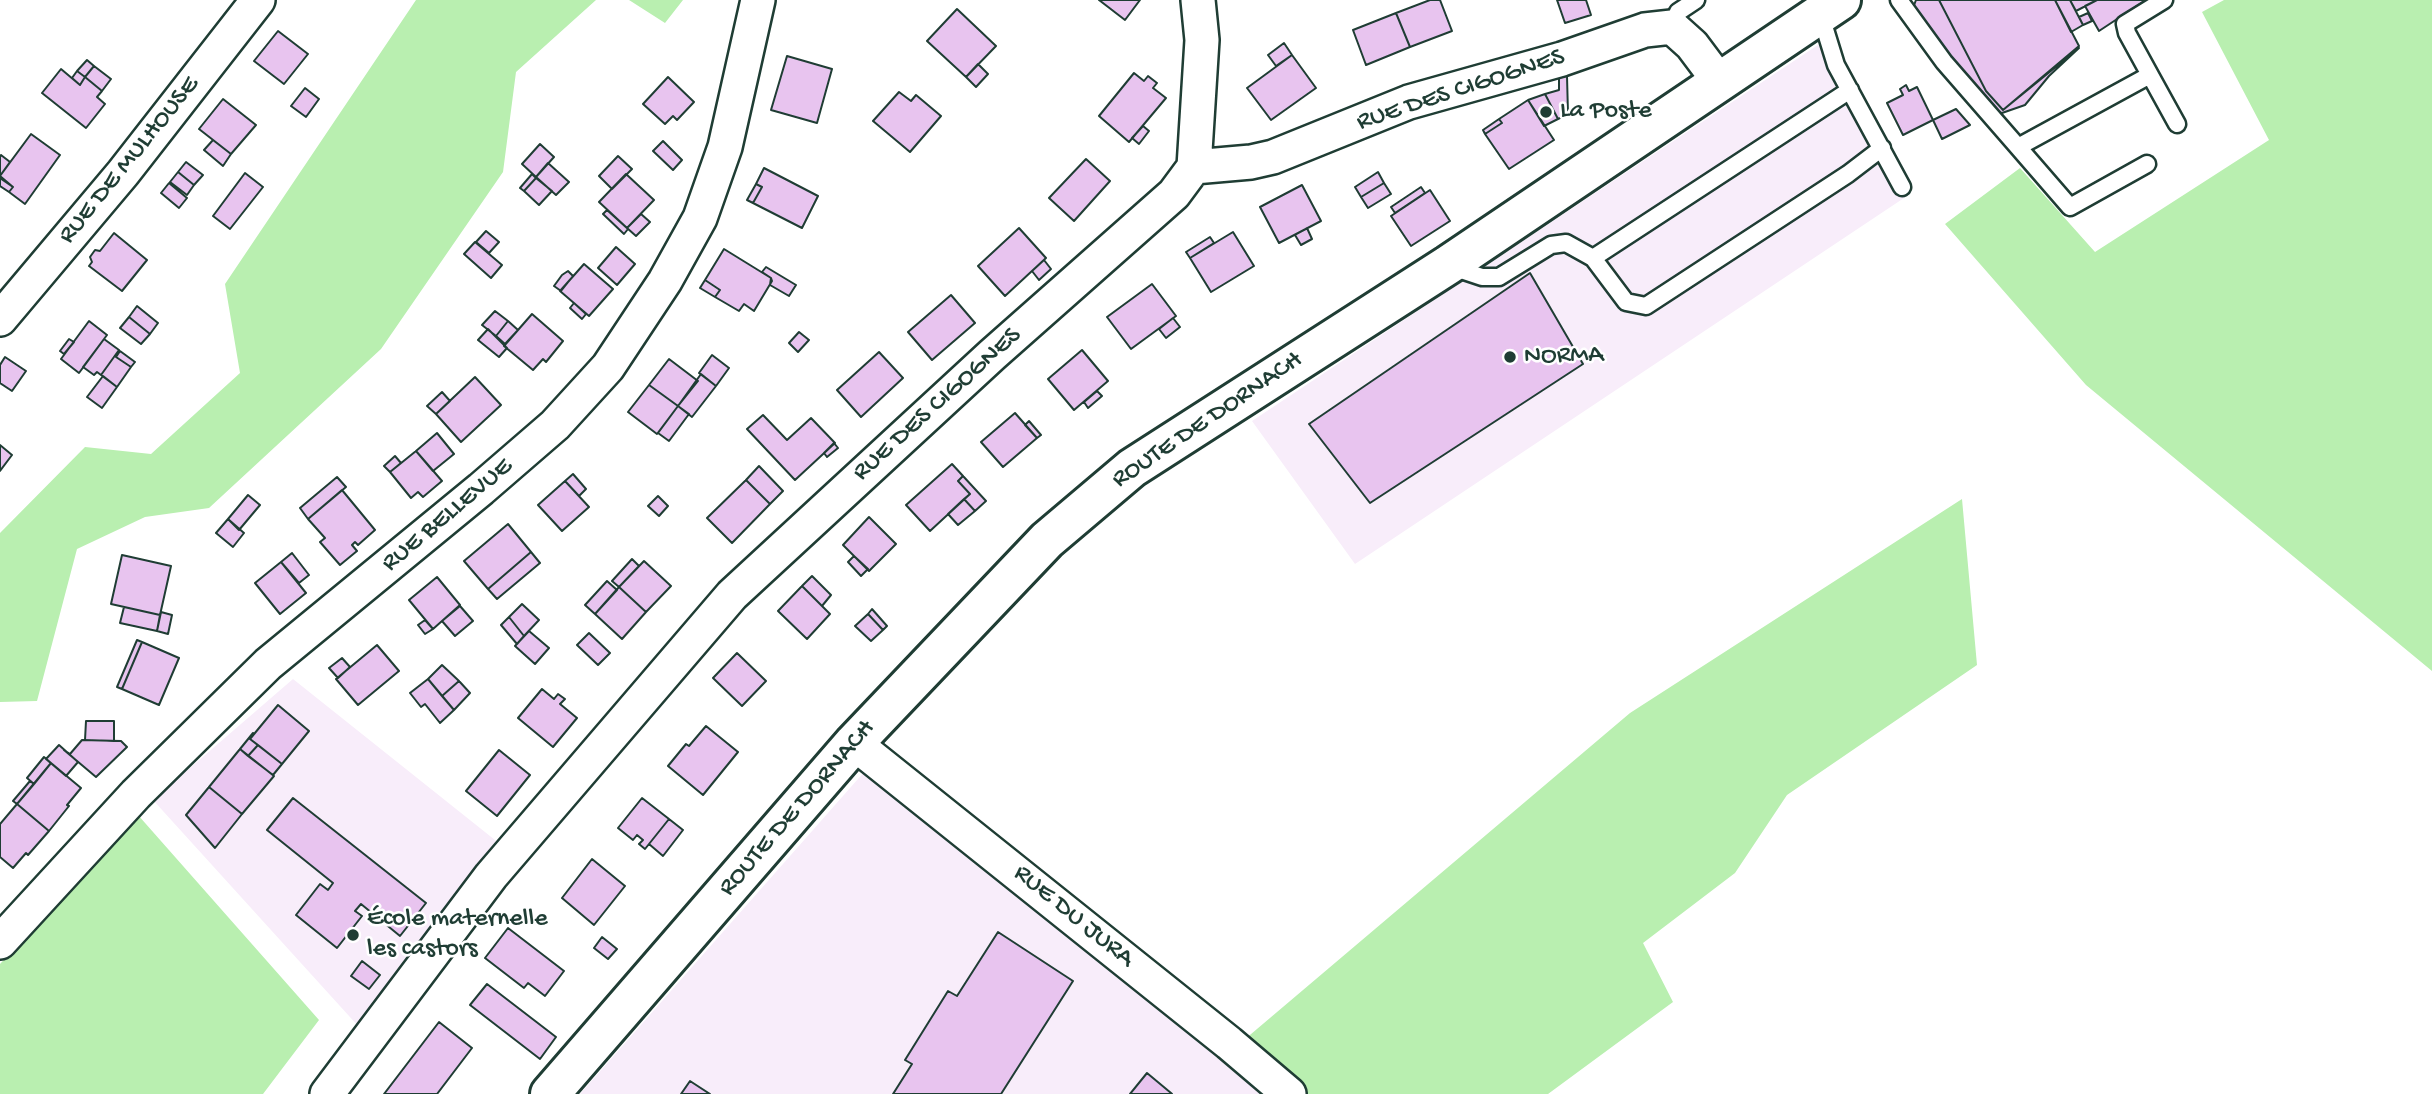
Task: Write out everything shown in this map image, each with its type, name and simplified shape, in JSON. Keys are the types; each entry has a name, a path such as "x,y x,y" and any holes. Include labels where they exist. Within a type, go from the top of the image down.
{"main road":[{"name":"ROUTE DE DORNACH","path":"550,1094 854,743 1047,540 1132,468 1592,169 1825,4"}],"street":[{"name":"RUE DE MULHOUSE","path":"0,319 123,173 258,0"},
{"name":"RUE BELLEVUE","path":"0,942 136,794 268,664 534,444 608,367 665,281 700,218 725,147 758,0"},
{"path":"1194,167 1202,40 1198,0"},
{"path":"1672,27 1692,45 1719,81"},
{"name":"RUE DES CIGOGNES","path":"327,1094 491,876 732,595 992,355 1174,194 1194,167 1251,162 1273,157 1409,102 1562,59 1645,30 1672,27"},
{"name":"RUE DU JURA","path":"854,743 1058,905 1284,1093"}],"lane":[{"path":"1672,27 1678,12 1696,0"},
{"path":"1899,0 1944,62 2070,207 2147,164"},
{"path":"2164,0 2125,24 2127,33 2177,124"},
{"path":"1825,4 1836,65 1902,187"},
{"path":"2018,146 2150,75"},
{"path":"1593,258 1850,90"},
{"path":"1448,265 1482,277 1499,277 1551,245 1566,243 1593,258 1626,302 1646,306 1848,174 1882,148"}],"shaded area":[{"path":"1821,43 1907,196 1355,564 1252,421"},
{"name":"École maternelle les castors","path":"293,679 500,844 359,1027 153,800"},
{"path":"880,754 1184,984 1305,1094 580,1094"}],"green space":[{"path":"416,0 596,0 516,72 503,172 381,349 209,508 145,517 77,549 37,701 0,702 0,533 85,447 151,454 240,373 225,284"},
{"path":"629,0 683,0 665,23"},
{"path":"2224,0 2432,0 2432,671 2086,385 1945,224 2020,168 2095,252 2269,140 2202,12"},
{"path":"1962,499 1977,665 1787,795 1735,873 1643,943 1673,1002 1548,1094 1305,1094 1244,1040 1630,713"},
{"path":"138,815 319,1020 263,1094 0,1094 0,964"}],"building":[{"path":"1099,0 1140,0 1125,20"},
{"path":"1430,0 1440,0 1452,31 1410,47 1396,13"},
{"path":"1557,0 1586,0 1591,15 1565,23"},
{"path":"1916,0 1939,0 1986,91 2003,110 2079,48 2049,76 2025,105 2002,113 1996,112 1945,52 1913,8"},
{"path":"1939,0 2055,0 2079,46 2003,110 1986,91"},
{"path":"2055,0 2070,0 2083,25 2071,32"},
{"path":"2070,0 2097,0 2076,11"},
{"path":"2097,0 2146,0 2099,31 2085,6"},
{"path":"957,9 996,46 966,77 927,41"},
{"path":"1396,13 1410,47 1366,65 1353,30"},
{"path":"2088,13 2092,21 2083,25 2079,17"},
{"path":"278,31 308,54 284,84 254,61"},
{"path":"1284,43 1292,55 1276,66 1268,55"},
{"path":"1292,55 1316,88 1271,120 1247,88"},
{"path":"787,56 832,69 817,123 771,110"},
{"path":"87,60 94,66 85,77 77,71"},
{"path":"978,64 988,74 976,87 966,77"},
{"path":"94,66 111,79 102,91 85,77"},
{"path":"61,69 80,85 85,77 102,91 97,97 105,104 86,128 42,93"},
{"path":"77,71 85,77 80,85 72,78"},
{"path":"1134,73 1144,81 1148,76 1157,83 1153,88 1166,98 1129,142 1099,116"},
{"path":"1567,76 1568,114 1558,119 1545,94 1559,90 1559,77"},
{"path":"668,77 694,102 677,120 673,116 665,124 643,104"},
{"path":"1906,85 1909,91 1917,87 1933,120 1903,135 1887,103 1903,95 1900,89"},
{"path":"305,88 319,99 306,117 291,106"},
{"path":"899,92 911,101 916,95 941,116 910,152 873,121"},
{"path":"1545,94 1558,119 1544,126 1528,100"},
{"path":"223,99 256,125 231,154 199,129"},
{"path":"1528,100 1554,140 1509,169 1485,134 1502,123 1499,119"},
{"path":"1956,109 1970,125 1942,139 1933,120"},
{"path":"1499,119 1502,123 1485,134 1483,130"},
{"path":"1143,126 1149,131 1139,144 1132,138"},
{"path":"31,134 60,155 25,204 9,192 13,187 0,176"},
{"path":"213,140 231,154 223,166 204,150"},
{"path":"663,141 682,160 673,170 653,151"},
{"path":"540,144 554,157 536,177 522,164"},
{"path":"1,155 10,162 0,176 0,157"},
{"path":"618,156 632,169 612,189 599,176"},
{"path":"1086,159 1110,181 1074,221 1049,198"},
{"path":"186,162 203,175 194,185 178,172"},
{"path":"548,163 569,182 556,195 536,177"},
{"path":"764,168 818,196 802,228 753,203 762,187 756,184"},
{"path":"178,172 194,185 187,195 170,182"},
{"path":"1378,172 1384,183 1361,197 1355,187"},
{"path":"245,173 263,187 230,229 213,216"},
{"path":"532,174 536,178 524,191 520,188"},
{"path":"626,174 654,200 627,228 599,202"},
{"path":"0,178 13,187 9,192 0,186"},
{"path":"536,178 552,191 539,205 524,191"},
{"path":"169,183 187,198 179,208 161,193"},
{"path":"1384,183 1391,194 1368,208 1361,197"},
{"path":"756,184 762,187 753,203 747,200"},
{"path":"1302,185 1321,221 1279,243 1260,207"},
{"path":"1421,187 1425,193 1395,213 1391,207"},
{"path":"1430,190 1450,221 1411,246 1391,216"},
{"path":"607,210 628,229 624,234 603,214"},
{"path":"641,214 650,222 636,236 627,228"},
{"path":"1019,228 1046,258 1005,296 978,266"},
{"path":"1307,228 1312,239 1301,245 1295,235"},
{"path":"486,231 499,242 489,253 476,242"},
{"path":"1233,232 1254,266 1211,292 1190,258"},
{"path":"114,233 147,260 122,291 89,266 92,262 90,257 95,250 100,251"},
{"path":"1210,237 1214,243 1190,258 1186,252"},
{"path":"475,242 502,265 491,278 464,254"},
{"path":"616,247 635,264 617,285 598,268"},
{"path":"724,249 771,278 772,281 754,311 744,304 739,311 715,297 720,290 705,280"},
{"path":"1044,260 1051,269 1039,280 1032,271"},
{"path":"584,264 613,289 589,316 560,291"},
{"path":"766,267 796,285 789,296 770,285 771,278 762,272"},
{"path":"568,271 573,276 561,291 554,286"},
{"path":"1530,273 1583,364 1370,503 1309,424"},
{"path":"705,280 720,290 715,297 700,288"},
{"path":"1152,284 1176,316 1131,349 1107,317"},
{"path":"951,295 975,323 932,360 908,332"},
{"path":"574,303 586,314 582,319 570,308"},
{"path":"137,306 158,323 150,334 129,317"},
{"path":"495,311 508,321 496,336 482,325"},
{"path":"532,314 563,341 546,362 543,359 533,370 504,346"},
{"path":"129,317 150,334 141,344 120,328"},
{"path":"1173,318 1180,327 1166,338 1159,329"},
{"path":"89,321 107,335 79,373 61,359"},
{"path":"508,321 518,330 505,344 496,336"},
{"path":"488,329 507,348 499,357 478,340"},
{"path":"799,332 809,340 798,352 789,343"},
{"path":"69,339 74,342 64,354 60,351"},
{"path":"104,339 119,350 101,375 97,372 94,375 83,367"},
{"path":"119,350 116,357 131,367 117,387 101,375"},
{"path":"1082,350 1108,381 1074,410 1048,379"},
{"path":"120,351 135,362 131,367 116,357"},
{"path":"879,352 903,378 861,417 837,390"},
{"path":"712,355 729,368 716,386 699,373"},
{"path":"5,357 26,371 12,391 0,383 0,365"},
{"path":"669,359 698,381 678,406 649,385"},
{"path":"701,374 716,386 692,417 678,406"},
{"path":"103,376 117,387 102,408 87,397"},
{"path":"475,377 501,405 461,442 436,414"},
{"path":"649,385 678,406 657,434 628,412"},
{"path":"1097,391 1102,396 1088,408 1084,402"},
{"path":"442,392 450,401 436,414 427,406"},
{"path":"678,406 689,414 669,441 658,433"},
{"path":"1015,413 1037,438 1003,467 981,442"},
{"path":"763,415 787,440 811,418 835,443 795,480 747,429"},
{"path":"1029,421 1041,435 1037,438 1025,425"},
{"path":"437,433 454,454 433,471 416,451"},
{"path":"834,443 838,448 827,457 824,453"},
{"path":"0,445 12,455 0,471"},
{"path":"416,451 442,481 423,497 418,492 411,498 390,472"},
{"path":"395,456 401,463 390,472 384,466"},
{"path":"952,464 963,476 958,481 970,494 930,531 906,505"},
{"path":"759,466 783,491 770,504 746,480"},
{"path":"573,474 586,489 579,496 565,481"},
{"path":"963,476 986,501 975,511 964,499 970,494 958,481"},
{"path":"337,477 346,487 308,519 300,508"},
{"path":"746,480 770,504 732,543 707,518"},
{"path":"565,481 589,507 562,531 538,505"},
{"path":"342,490 375,530 358,545 355,542 352,545 357,551 340,565 320,542 325,538 308,519"},
{"path":"248,495 260,505 239,530 228,519"},
{"path":"658,496 668,506 659,516 648,506"},
{"path":"964,499 975,511 958,525 948,514"},
{"path":"869,517 896,544 869,571 843,545"},
{"path":"228,519 244,533 233,547 216,533"},
{"path":"508,524 531,552 488,589 464,561"},
{"path":"531,552 540,563 497,599 488,589"},
{"path":"292,553 309,575 299,583 281,562"},
{"path":"122,555 171,566 160,615 111,604"},
{"path":"854,556 868,569 861,576 848,562"},
{"path":"632,559 639,566 619,587 612,581"},
{"path":"644,561 671,586 646,612 619,587"},
{"path":"281,562 306,593 280,614 255,583"},
{"path":"812,576 831,595 822,606 802,586"},
{"path":"437,577 460,605 433,629 409,600"},
{"path":"607,581 617,590 595,614 585,605"},
{"path":"802,586 830,614 807,639 778,611"},
{"path":"619,587 646,612 622,639 595,614"},
{"path":"522,604 539,620 524,636 509,617"},
{"path":"460,606 473,621 455,636 442,621"},
{"path":"124,607 160,615 157,631 120,623"},
{"path":"872,609 887,626 883,630 868,614"},
{"path":"161,612 172,615 168,634 157,631"},
{"path":"868,614 883,630 871,641 855,626"},
{"path":"509,617 524,636 517,644 501,625"},
{"path":"425,620 433,629 425,634 418,625"},
{"path":"529,631 549,648 535,664 515,646"},
{"path":"589,633 610,653 598,665 577,645"},
{"path":"137,640 142,642 122,689 117,687"},
{"path":"142,642 179,658 159,705 122,689"},
{"path":"377,645 399,671 358,705 336,679"},
{"path":"737,653 766,681 742,706 713,678"},
{"path":"342,658 350,667 338,678 329,668"},
{"path":"442,665 459,681 442,696 428,679"},
{"path":"428,679 454,710 440,723 425,704 421,707 410,693"},
{"path":"459,681 470,693 454,710 442,696"},
{"path":"542,689 554,699 558,694 565,699 560,704 577,718 553,747 518,718"},
{"path":"278,705 309,731 282,764 250,739"},
{"path":"86,721 114,721 114,741 85,740"},
{"path":"706,726 738,752 703,795 668,766 686,744 689,746"},
{"path":"253,733 250,739 258,745 248,756 240,749"},
{"path":"82,740 121,741 127,747 96,777 64,750 70,754"},
{"path":"59,745 78,762 66,776 46,759"},
{"path":"258,745 282,764 273,775 248,756"},
{"path":"240,749 274,776 242,814 209,787"},
{"path":"499,750 530,775 497,816 466,791"},
{"path":"44,757 51,763 34,784 27,778"},
{"path":"51,763 81,788 49,831 17,804"},
{"path":"30,781 34,784 17,804 13,801"},
{"path":"209,787 242,814 215,848 186,815"},
{"path":"293,798 426,903 400,936 361,904 355,911 362,916 337,948 296,915 320,884 328,890 333,883 267,830"},
{"path":"642,798 669,819 645,849 639,844 643,840 637,835 633,840 618,828"},
{"path":"17,804 49,831 13,868 0,857 0,824"},
{"path":"669,819 683,830 663,856 649,844"},
{"path":"592,859 625,886 594,925 562,898"},
{"path":"508,928 564,971 545,996 528,983 524,988 485,958"},
{"path":"998,932 1073,981 1001,1094 893,1094 912,1064 905,1060 948,991 957,996"},
{"path":"602,937 617,949 608,959 594,948"},
{"path":"362,961 380,975 369,989 351,976"},
{"path":"487,984 556,1037 540,1059 470,1005"},
{"path":"439,1022 472,1048 437,1094 384,1094"},
{"path":"1147,1073 1171,1093 1172,1094 1130,1094"},
{"path":"690,1081 710,1094 681,1094"}],"place":[{"name":"La Poste","path":"1546,112"},
{"name":"NORMA","path":"1510,357"},
{"name":"École maternelle les castors","path":"353,935"}]}
